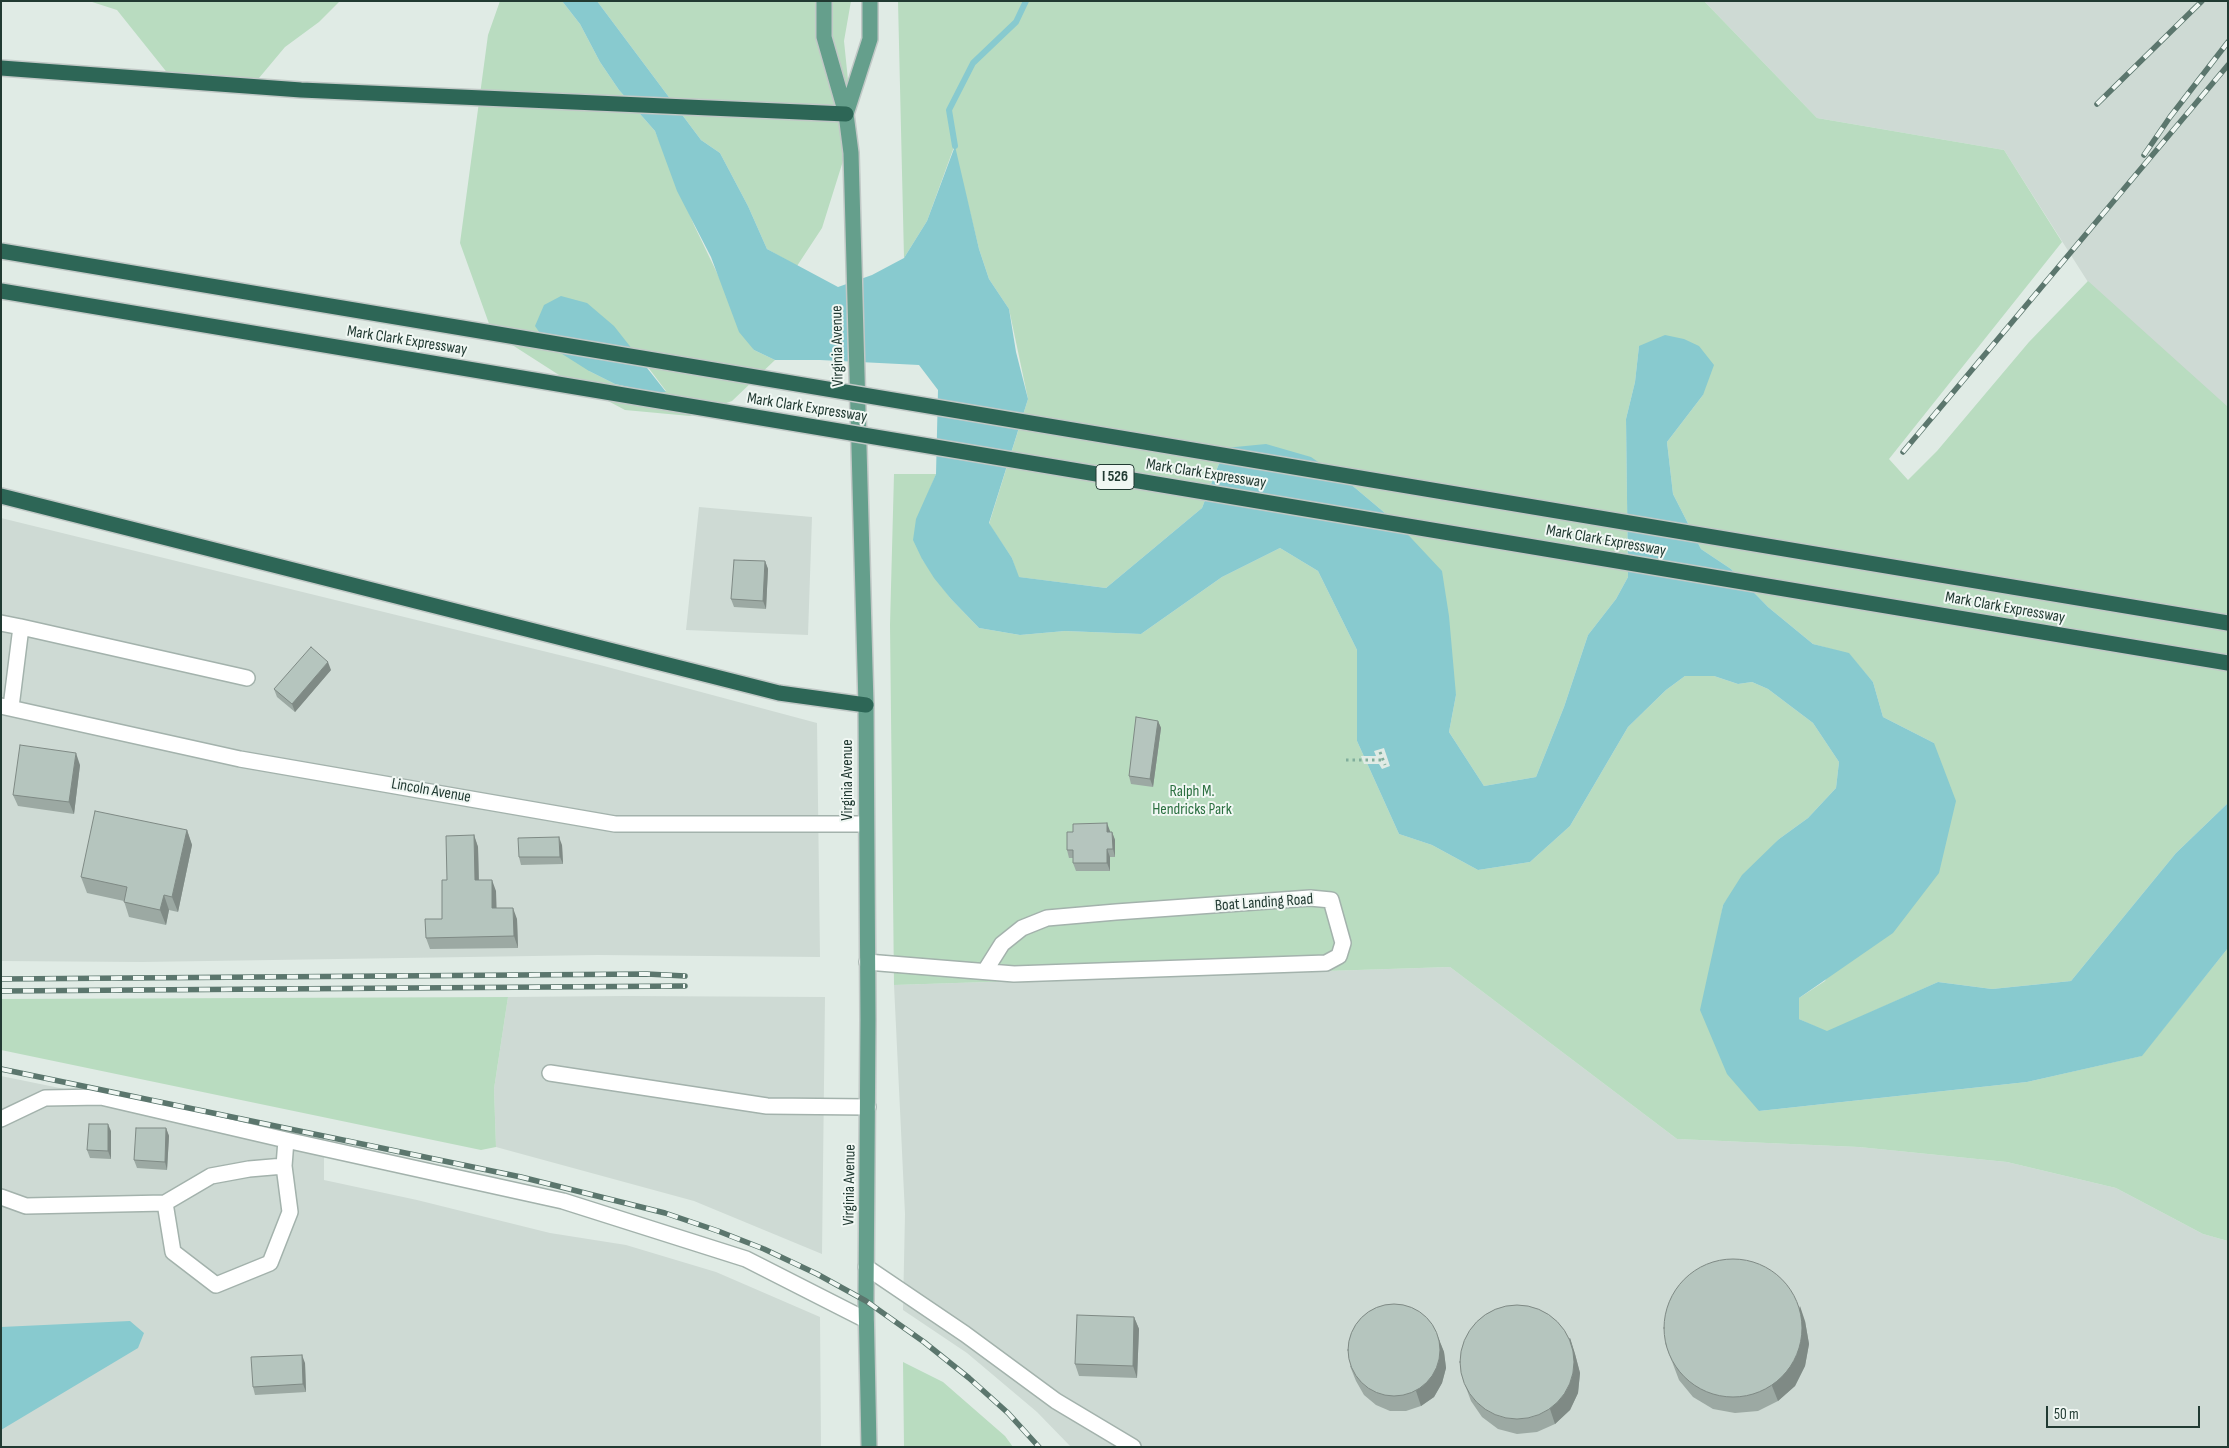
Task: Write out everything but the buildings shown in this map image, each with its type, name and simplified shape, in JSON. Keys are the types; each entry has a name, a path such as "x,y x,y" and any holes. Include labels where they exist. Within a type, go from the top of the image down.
{"highway":[{"path":"1,68 301,90 846,114"},
{"name":"Mark Clark Expressway","path":"1,251 2228,623"},
{"name":"Mark Clark Expressway","path":"1,290 2228,663"},
{"path":"1,496 779,693 866,705"}],"main road":[{"name":"Virginia Avenue","path":"824,1 824,38 846,114 851,153 866,705 868,962 866,1320 869,1447"},
{"name":"Virginia Avenue","path":"846,114 870,39 870,1"}],"street":[{"path":"1,623 246,678"},
{"path":"6,706 21,627"},
{"name":"Lincoln Avenue","path":"6,706 240,759 615,824 866,824"},
{"name":"Boat Landing Road","path":"868,962 1014,974 1326,963 1339,956 1344,942 1331,900 1310,898 1106,913 1047,918 1022,928 1002,944 984,971"},
{"path":"550,1073 767,1106 868,1107"},
{"path":"1,1119 46,1098 101,1097 563,1201 746,1259 866,1320"},
{"path":"165,1203 173,1252 216,1285 270,1263 290,1212 284,1166 286,1140"},
{"path":"1,1198 26,1206 165,1203 211,1176 249,1168 284,1166"},
{"path":"866,1267 965,1334 1056,1401 1133,1447"}],"path":[{"path":"1380,752 1385,765"},
{"path":"1346,760 1383,760"}],"shaded area":[{"path":"1704,1 2228,1 2228,502 2004,150 1817,118"},
{"path":"699,507 812,517 808,635 686,630"},
{"path":"1,518 600,665 817,723 820,957 598,955 142,962 1,961"},
{"path":"1450,967 1677,1139 1859,1147 2007,1162 2116,1188 2203,1234 2228,1241 2228,1447 1071,1447 1037,1412 967,1353 903,1310 905,1214 894,985"},
{"path":"508,997 825,997 822,1254 694,1201 496,1147 494,1089"},
{"path":"1,1076 324,1142 324,1180 417,1200 550,1233 626,1245 716,1272 820,1317 821,1447 1,1447"}],"green space":[{"path":"89,1 340,1 319,22 285,47 254,84 169,75 117,10"},
{"path":"500,1 562,1 580,24 600,62 619,90 655,131 694,225 754,350 775,360 732,401 690,416 625,410 559,375 492,332 460,243 488,35","holes":["638,354 666,391 655,393 615,384 589,371"]},
{"path":"597,1 851,1 844,41 853,129 822,228 797,266 767,249 748,206 720,153 701,140"},
{"path":"898,1 1704,1 1817,118 2004,150 2062,242 1889,459 1908,480 1937,451 2029,342 2088,281 2228,407 2228,803 2176,853 2071,981 1992,989 1938,982 1827,1032 1799,1019 1799,998 1825,981 1934,743 1883,717 1873,682 1849,654 1813,644 1768,607 1731,569 1701,549 1673,494 1667,442 1703,395 1639,346 1635,382 1626,419 1628,577 1616,599 1588,635 1564,707 1536,777 1484,786 1449,732 1456,695 1398,524 1354,487 1225,448 1202,508 1106,588 1018,577 1012,558 989,524 1028,399 1009,309 989,279 979,249 954,147 927,221 904,258"},
{"name":"Ralph M. Hendricks Park","path":"894,474 936,474 927,496 922,559 951,599 979,628 1020,635 1065,631 1141,634 1222,577 1280,548 1318,571 1357,650 1357,741 1399,834 1432,845 1478,870 1530,862 1570,826 1628,727 1666,690 1685,676 1714,676 1738,684 1752,682 1768,689 1813,723 1839,762 1836,788 1808,818 1779,839 1723,905 1716,944 1759,1111 2027,1082 2141,1056 2228,948 2228,1241 2203,1234 2116,1188 2007,1162 1859,1147 1677,1139 1450,967 894,985 890,625"},
{"path":"508,997 494,1089 496,1147 481,1150 1,1050 1,999"},
{"path":"903,1362 943,1382 1005,1436 1013,1447 904,1447"}],"water":[{"path":"562,1 597,1 701,140 720,153 748,206 767,249 838,287 872,275 904,258 927,221 955,146 979,249 989,279 1009,309 1016,352 1028,399 989,523 1012,558 1019,577 1106,588 1202,508 1225,448 1266,444 1311,457 1354,487 1398,524 1442,571 1449,616 1456,695 1449,732 1484,786 1536,777 1564,707 1588,635 1616,599 1628,577 1626,419 1635,382 1639,346 1665,335 1684,339 1699,346 1714,365 1703,395 1667,442 1673,494 1701,549 1731,569 1768,607 1813,644 1849,653 1873,682 1883,717 1934,743 1956,801 1939,873 1893,933 1799,998 1799,1019 1827,1031 1938,982 1992,989 2071,981 2176,853 2228,803 2228,948 2142,1056 2027,1082 1759,1111 1727,1074 1700,1010 1723,905 1742,875 1779,839 1808,818 1836,788 1839,762 1813,723 1768,689 1752,682 1738,684 1714,676 1685,676 1666,690 1628,727 1570,826 1530,862 1478,870 1432,845 1399,834 1357,741 1357,650 1318,571 1280,548 1222,577 1141,634 1065,631 1020,635 979,628 934,578 913,540 916,519 936,474 938,390 919,365 820,360 775,360 754,350 739,332 711,257 677,191 655,131 619,90 600,62 580,24"},
{"path":"561,296 587,303 614,326 666,392 655,393 615,384 589,371 548,345 535,326 544,305"},
{"path":"130,1321 144,1333 138,1348 1,1430 1,1327"}],"pier":[{"path":"1384,748 1390,766 1382,769 1379,764 1364,764 1361,756 1376,756 1374,751"}],"waterway":[{"path":"955,146 949,110 973,63 1016,22 1026,1"}],"railway":[{"path":"2097,104 2202,1"},
{"path":"2144,155 2170,117 2228,42"},
{"path":"1903,452 2228,65"},
{"path":"1,979 647,974 685,976"},
{"path":"1,991 685,986"},
{"path":"1,1069 521,1177 665,1213 718,1231 764,1249 817,1274 866,1301 924,1342 969,1378 1008,1413 1039,1447"}]}
